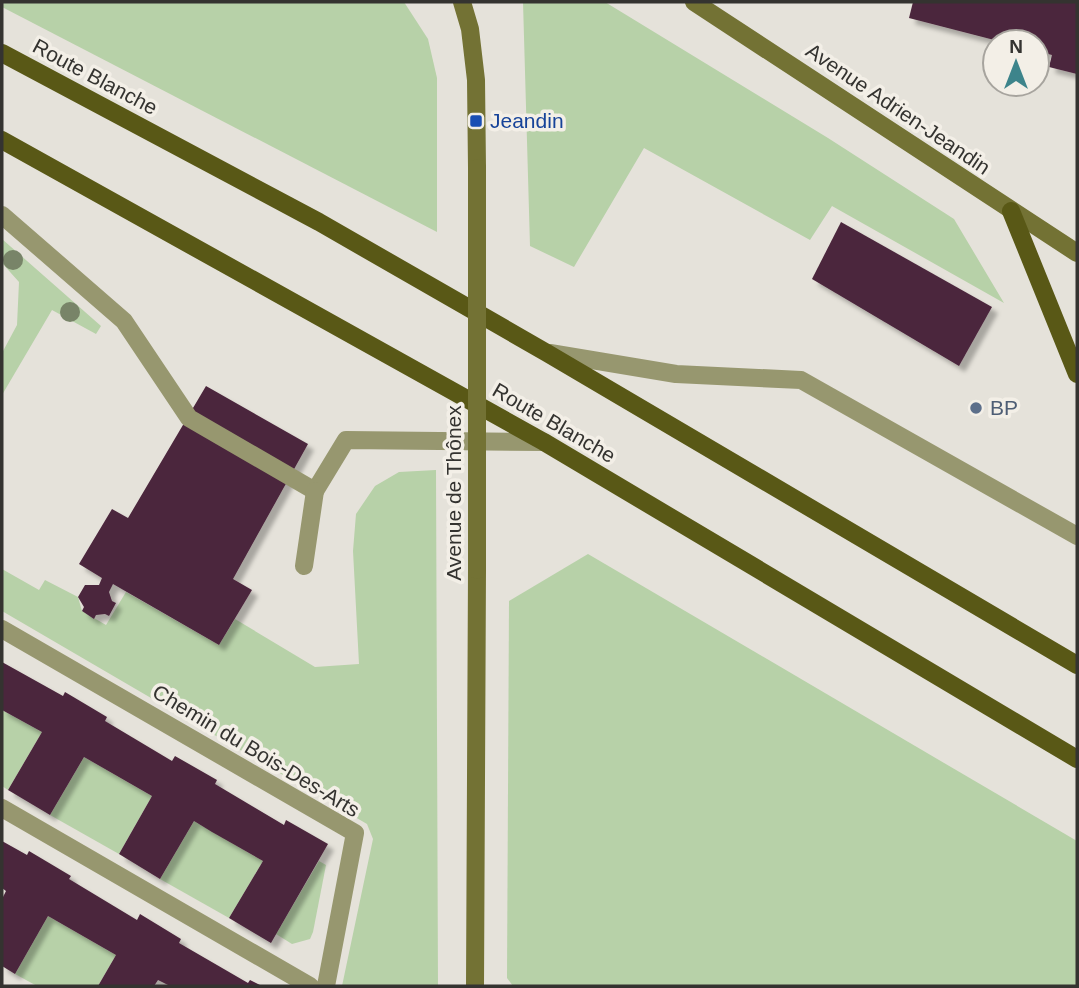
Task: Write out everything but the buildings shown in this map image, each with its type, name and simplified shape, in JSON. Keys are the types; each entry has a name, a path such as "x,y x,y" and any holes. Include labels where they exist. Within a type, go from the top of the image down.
{"main road":[{"name":"Avenue de Thônex","path":"462,2 470,30 476,80 475,986"},
{"name":"Avenue Adrien-Jeandin","path":"694,2 1077,253"},
{"name":"Route Blanche","path":"2,53 319,222 1077,665"},
{"name":"Route Blanche","path":"2,140 544,442 1077,759"},
{"path":"1011,211 1077,374"}],"lane":[{"path":"2,215 124,321 189,418 315,491"},
{"path":"547,353 676,374 801,380 1077,536"},
{"path":"304,566 315,491 346,440 544,442"},
{"name":"Chemin du Bois-Des-Arts","path":"2,629 355,833 326,986"},
{"path":"2,808 310,986"}],"green space":[{"path":"2,2 404,2 428,39 437,78 437,232 2,7"},
{"path":"523,2 605,2 828,138 954,219 1004,303 832,206 810,240 644,148 574,267 530,246"},
{"path":"2,239 101,326 96,334 52,310 2,395 2,353 17,325 19,282 2,263"},
{"path":"436,470 438,986 342,986 373,839 367,824 2,611 2,569 39,590 45,580 78,597 82,611 106,625 126,592 219,645 235,619 315,667 359,664 353,551 356,514 375,486 399,472"},
{"path":"588,554 1077,841 1077,986 513,986 507,978 509,601"},
{"path":"2,710 42,732 8,790 2,786"},
{"path":"84,757 152,796 119,854 50,815"},
{"path":"194,821 263,861 229,918 160,879"},
{"path":"319,861 326,865 313,932 310,939 292,944 276,934"},
{"path":"48,916 116,955 98,986 37,986 15,974"}],"place":[{"name":"Jeandin","path":"476,121"},
{"name":"BP","path":"976,408"}]}
